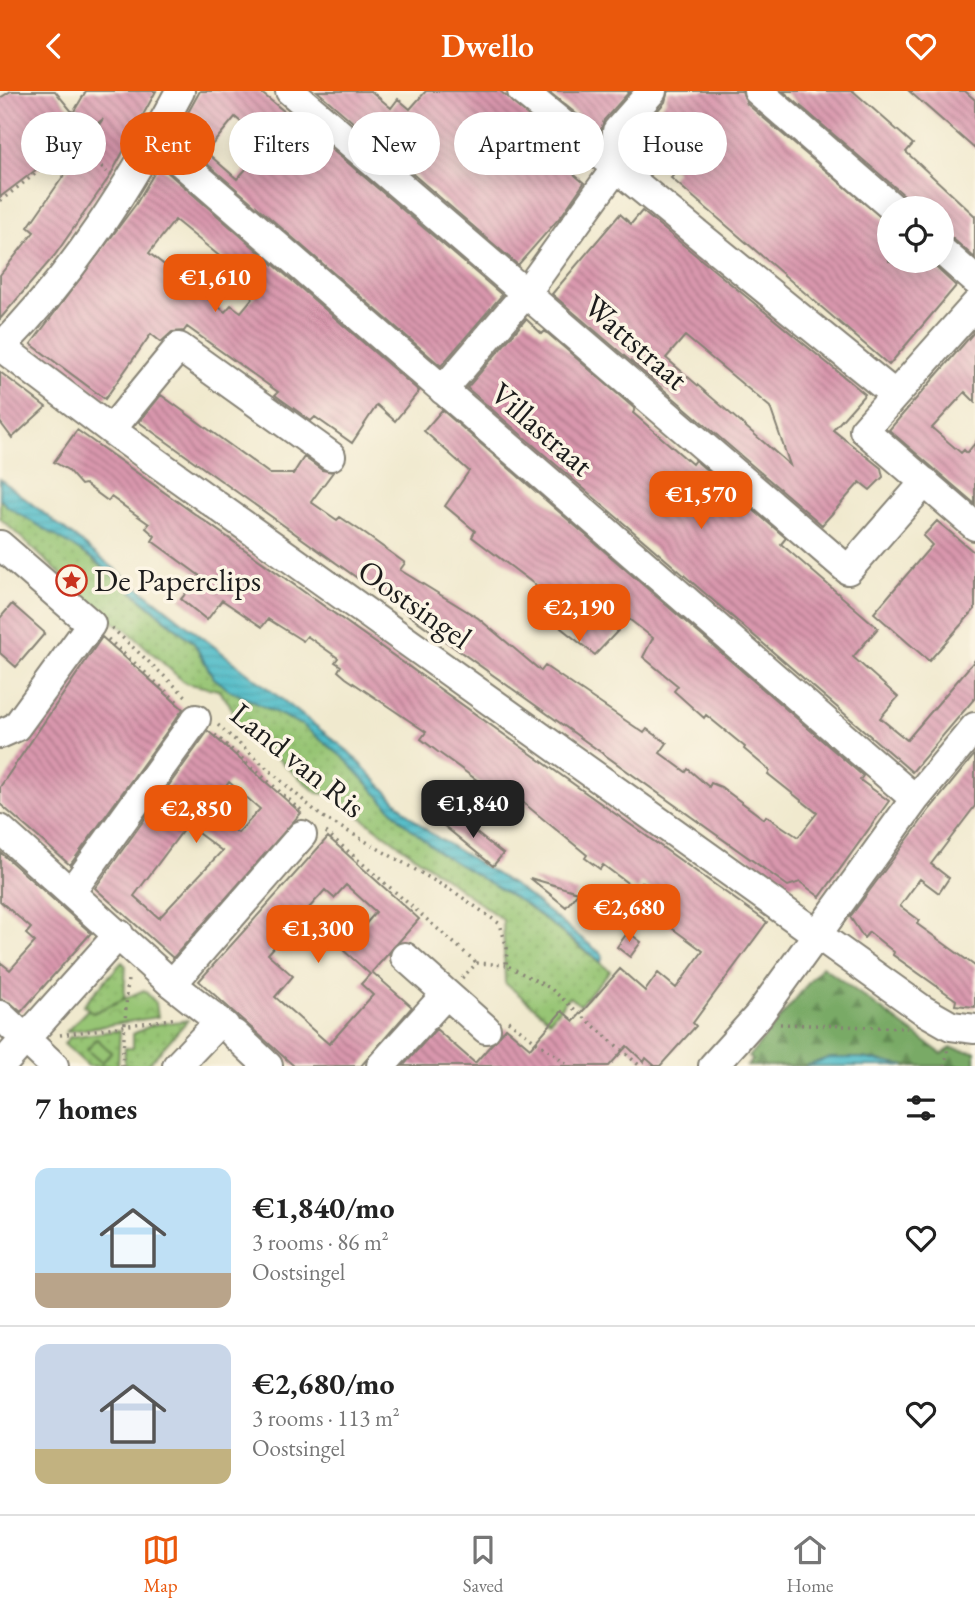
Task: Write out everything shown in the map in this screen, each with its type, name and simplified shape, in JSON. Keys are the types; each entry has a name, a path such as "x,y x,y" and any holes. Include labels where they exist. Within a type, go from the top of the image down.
{"street":[{"path":"169,112 180,91"},
{"name":"Wattstraat","path":"290,91 848,570 925,482"},
{"path":"522,91 895,395"},
{"path":"443,390 526,293 615,169 617,131 652,91"},
{"path":"758,91 879,196"},
{"path":"0,348 69,271 134,175"},
{"name":"Villastraat","path":"195,175 915,799"},
{"path":"954,262 975,280"},
{"path":"975,305 864,430 975,526"},
{"path":"111,430 179,347 331,456"},
{"name":"Oostsingel","path":"0,348 923,1010 951,1026 975,1029"},
{"path":"0,545 86,619 16,727 0,734"},
{"path":"71,892 200,713"},
{"path":"713,1066 758,1016 816,932 915,799 975,727"},
{"path":"172,983 311,826"},
{"path":"0,829 268,1066"},
{"path":"1,1066 125,939"},
{"path":"405,957 486,1029"},
{"path":"381,1066 446,994"},
{"path":"0,1015 54,1066"},
{"path":"177,1066 222,1024"}],"path":[{"path":"0,201 78,141 110,175"},
{"name":"Land van Ris","path":"86,619 101,618 200,713 321,816 456,893 500,924 507,948 506,965"},
{"path":"86,619 200,713 311,826 477,963 506,965 550,988 640,1066"},
{"path":"122,1066 125,939"},
{"path":"446,994 477,963"},
{"path":"758,1016 783,1025 906,1030 923,1010"},
{"path":"486,1029 503,1018 570,1066"},
{"path":"27,1039 124,1026 222,1024"}],"green space":[{"path":"0,499 91,558 194,643 213,677 229,690 302,725 345,759 403,822 525,904 610,971 580,1005 569,997 550,1020 505,983 503,920 329,794 317,793 237,723 229,703 218,690 185,683 128,631 109,619 0,518"},
{"path":"122,962 126,966 124,999 93,1013 83,1005"},
{"path":"822,966 942,1054 951,1048 975,1052 975,1066 905,1066 862,1058 828,1058 806,1066 747,1066 753,1060 749,1057"},
{"path":"144,990 156,1003 158,1017 66,1032 88,1009 93,1013"},
{"path":"188,1020 147,1066 124,1066 125,1048 133,1048 133,1034 152,1025"},
{"path":"120,1030 118,1066 88,1066 64,1044 70,1037"},
{"path":"97,1039 111,1052 102,1063 87,1050"}],"water":[{"path":"0,479 348,751 410,816 429,832 518,888 603,955 601,962 525,904 441,854 403,822 345,759 302,725 229,690 213,677 194,643 92,558 8,507 0,499"},
{"path":"828,1058 862,1058 905,1066 806,1066"}],"building":[{"path":"11,91 55,91 72,112 21,112 21,175 29,175 0,197 0,98"},
{"path":"86,91 156,91 145,112 120,112 120,158 110,176 55,255 0,319 0,275 34,232 28,227 64,175 106,175 106,112 74,112"},
{"path":"200,91 259,91 285,112 229,112 229,124 215,141 215,112 188,112"},
{"path":"317,91 371,91 391,108 398,99 410,109 426,91 500,91 524,112 454,112 454,175 575,175 584,183 562,215 518,265 414,175 440,175 440,112 348,112 348,118"},
{"path":"548,91 630,91 604,120 604,112 574,112"},
{"path":"668,91 742,91 747,104 877,214 877,273 942,273 956,286 889,365 671,178 674,175 727,175 727,112 656,112 665,102"},
{"path":"783,91 853,91 913,144 906,152 953,196 904,195"},
{"path":"909,91 965,91 975,100 975,149"},
{"path":"334,152 348,163 348,175 362,175 502,295 441,366 215,171 215,160 229,175 237,179 241,175 334,175"},
{"path":"153,175 171,175 419,391 395,421 377,405 352,443 315,417 311,421 275,395 278,392 187,327 184,331 172,332 161,342 151,334 105,399 31,344 136,204","holes":["175,220 260,289 241,312 231,305 225,312 149,253"]},
{"path":"954,197 975,216 975,258 954,240"},
{"path":"642,211 865,394 833,430 881,468 883,477 870,490 860,482 822,525 552,294 620,214 631,224","holes":["685,336 770,407 790,465 666,358"]},
{"path":"526,319 542,334 545,331 635,409 633,413 692,464 695,460 786,538 781,544 878,628 853,657 898,697 880,718 907,740 975,660 975,698 912,772 467,388"},
{"path":"975,331 975,402 965,392 932,428 961,453 964,450 967,453 975,443 975,504 889,430"},
{"path":"0,372 46,407 12,438 0,422"},
{"path":"161,395 270,474 293,474 304,457 322,470 333,472 311,502 337,520 340,517 405,563 400,570 478,618 541,671 545,666 644,733 647,729 667,743 660,753 686,772 688,769 709,787 711,783 721,787 764,819 766,816 798,837 817,813 768,774 770,771 744,749 745,747 706,715 704,718 674,691 678,686 643,657 653,638 629,619 595,655 561,628 566,621 534,584 472,537 475,531 445,506 469,471 424,431 442,410 863,776 860,780 889,801 820,897 800,882 788,886 139,422"},
{"path":"77,430 767,922 693,1023 696,1026 660,1066 655,1066 646,1058 644,1062 627,1046 609,1066 403,1066 436,1029 475,1063 506,1028 530,1048 562,1011 574,1021 620,969 645,991 658,973 676,988 703,951 669,926 673,922 662,914 670,903 642,882 637,890 603,865 600,869 585,858 587,855 520,800 516,804 505,797 503,799 438,752 421,739 426,732 346,678 338,671 341,666 335,662 338,658 307,636 303,641 268,619 262,627 222,600 207,620 181,599 200,576 152,541 155,536 146,528 149,524 111,497 108,501 85,484 81,485 68,470 54,462"},
{"path":"937,521 975,553 975,609 929,661 874,613 932,545 923,536"},
{"path":"12,604 45,633 16,667 0,653 0,618"},
{"path":"102,637 183,709 70,865 0,804 0,787"},
{"path":"208,731 301,813 173,958 95,888","holes":["229,782 260,809 238,833 209,811","187,825 222,851 159,918 134,896"]},
{"path":"975,754 975,806 931,864 949,878 939,893 920,879 900,906 919,920 917,924 975,966 975,1007 955,1005 956,1000 893,955 894,952 869,932 864,938 850,917 930,809"},
{"path":"451,813 503,854 493,866 442,824"},
{"path":"328,837 419,919 372,972 412,1007 361,1066 294,1066 199,981","holes":["346,885 376,912 343,950 370,974 361,984 373,995 329,1044 275,997 293,976 268,954 325,890 334,898"]},
{"path":"0,852 91,933 21,1012 11,1003 0,999 0,962 10,970 35,942 26,934 31,928 0,901"},
{"path":"530,878 578,892 566,907"},
{"path":"628,932 641,942 630,957 617,947"}],"place":[{"name":"De Paperclips","path":"71,580"}]}
